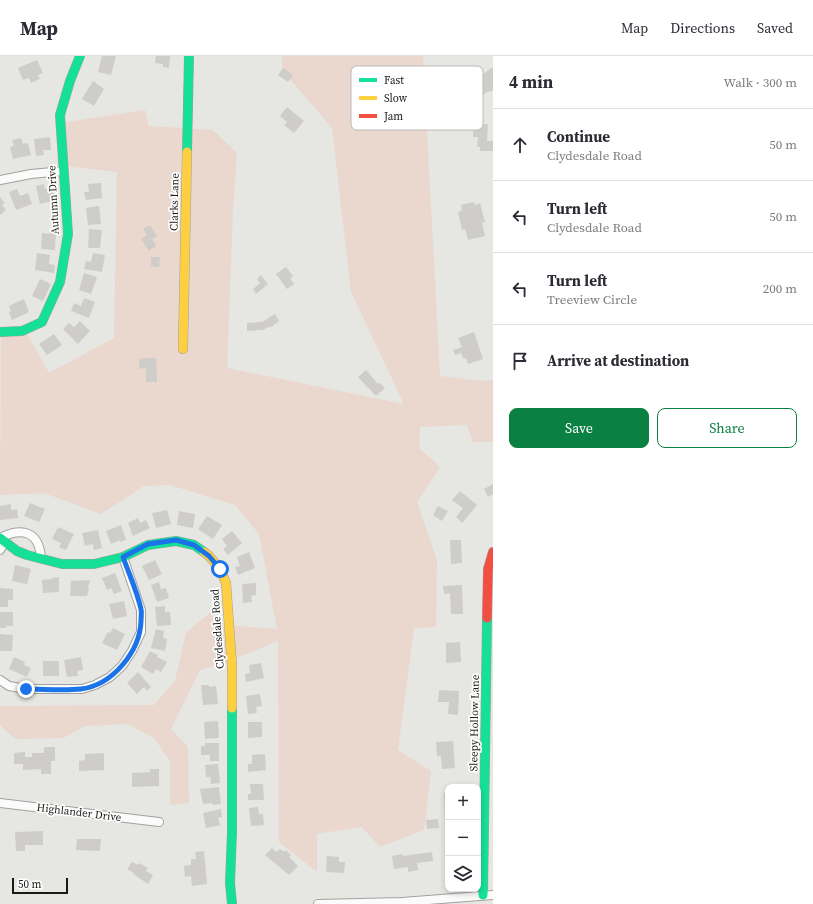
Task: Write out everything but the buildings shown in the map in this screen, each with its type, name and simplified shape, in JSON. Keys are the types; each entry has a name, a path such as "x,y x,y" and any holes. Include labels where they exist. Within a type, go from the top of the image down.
{"street":[{"name":"Autumn Drive","path":"0,332 22,331 42,322 60,282 68,234 60,115 70,81 80,56"},
{"name":"Clarks Lane","path":"183,349 190,56"},
{"path":"0,180 63,170"},
{"path":"1,542 9,533 19,531 28,533 35,538 40,547 41,558"},
{"name":"Clydesdale Road","path":"1,542 18,551 41,558 62,564 78,565 94,564 123,557 148,544 176,540 194,545 209,556 220,569 226,583 232,666 232,832 230,883 232,904"},
{"name":"Sleepy Hollow Lane","path":"483,895 490,676 488,568 493,552"},
{"path":"0,680 9,686 26,689 82,689 95,685 110,677 122,666 132,651 141,632 142,610 123,557"},
{"name":"Highlander Drive","path":"0,803 159,822"},
{"path":"318,904 402,902 493,895"}],"shaded area":[{"path":"282,56 423,56 424,66 351,66 351,130 427,130 440,376 481,381 493,380 493,442 473,442 467,425 420,427 419,448 440,467 417,502 437,560 436,627 414,628 398,750 431,771 424,830 380,847 362,827 317,834 317,872 279,842 278,641 226,662 200,670 171,729 188,747 189,803 170,805 170,761 154,738 128,724 85,726 63,738 15,739 0,725 0,706 154,705 175,681 186,633 211,612 225,625 277,629 259,534 235,505 170,485 144,486 101,514 44,493 0,495 1,335 26,332 49,373 114,338 117,172 64,166 61,123 145,110 149,126 213,130 237,153 233,209 227,368 404,404 351,292 332,128 283,71"}],"traffic: fast":[{"path":"0,332 22,331 42,322 60,282 68,234 60,115 70,81 80,56"},
{"path":"187,152 189,56"},
{"path":"0,538 17,551 62,564 94,564 123,557 148,545 176,541 194,545 204,552"},
{"path":"483,895 487,618"},
{"path":"232,708 232,832 230,883 232,904"}],"traffic: slow":[{"path":"183,349 187,152"},
{"path":"204,552 220,569 226,583 232,666 232,708"}],"traffic: jam":[{"path":"487,618 488,569 493,552"}],"route":[{"path":"26,689 82,689 95,685 110,677 122,666 132,651 141,632 142,610 123,557 148,544 176,540 194,545 209,556 220,569"}]}
